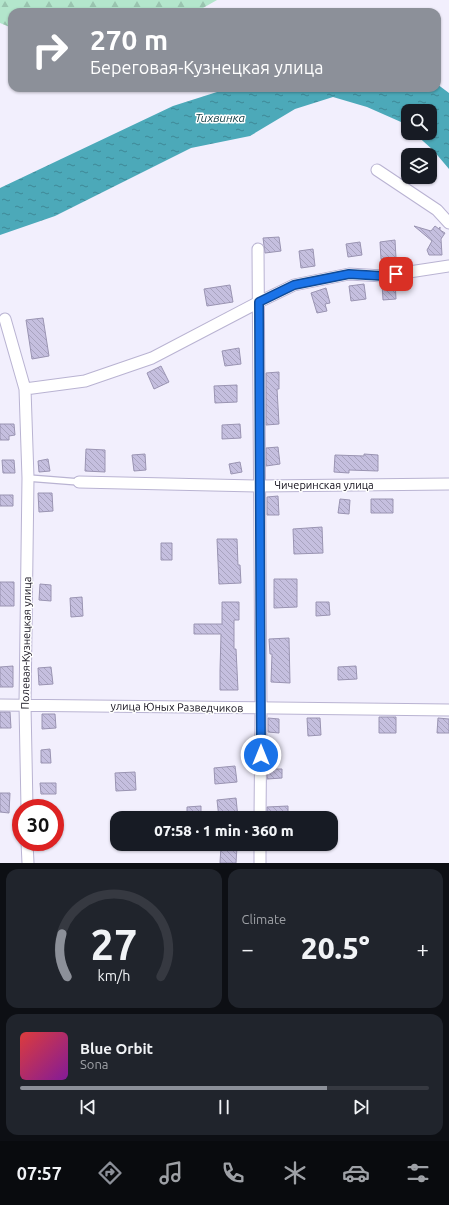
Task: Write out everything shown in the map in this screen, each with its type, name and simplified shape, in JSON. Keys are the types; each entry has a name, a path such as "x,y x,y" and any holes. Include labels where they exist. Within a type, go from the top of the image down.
{"street":[{"path":"376,170 437,210 449,223"},
{"path":"258,249 261,708 260,811"},
{"path":"25,389 85,381 152,358 294,285 349,274 383,276 449,266"},
{"name":"Полевая-Кузнецкая улица","path":"5,319 25,389 28,478 25,705 27,799"},
{"name":"Чичеринская улица","path":"78,482 260,486 449,484"},
{"name":"улица Юных Разведчиков","path":"0,705 449,710"},
{"path":"27,851 28,863"},
{"path":"260,851 260,863"}],"lane":[{"path":"28,478 78,482"}],"green space":[{"path":"0,0 217,0 203,8 8,8 8,26 0,23"}],"water":[{"name":"Тихвинка","path":"441,87 449,93 449,169 437,155 437,148 431,148 422,140 437,140 437,104 401,104 401,122 367,107 333,97 295,109 250,136 191,148 55,216 0,235 0,188 173,106 217,92 441,92"}],"building":[{"path":"414,226 431,231 435,226 439,229 440,227 440,230 445,233 441,239 442,255 429,255 427,250 432,241"},
{"path":"279,237 281,251 265,253 263,238"},
{"path":"395,240 396,258 381,259 380,242"},
{"path":"360,242 362,255 348,257 346,244"},
{"path":"313,249 315,266 301,268 299,251"},
{"path":"395,281 396,299 383,300 382,283"},
{"path":"364,284 366,299 351,301 349,286"},
{"path":"230,285 233,302 207,306 204,289"},
{"path":"326,288 330,303 325,304 327,311 317,313 311,293"},
{"path":"43,318 49,356 32,359 26,320"},
{"path":"239,348 241,364 225,366 222,351"},
{"path":"161,366 169,382 154,389 147,373"},
{"path":"279,372 279,389 277,389 279,424 266,425 266,373"},
{"path":"237,385 237,402 215,403 214,386"},
{"path":"0,424 14,424 15,435 9,436 9,440 0,440"},
{"path":"240,424 241,438 222,439 222,425"},
{"path":"278,447 280,464 266,466 266,448"},
{"path":"86,449 105,450 105,472 85,471"},
{"path":"145,454 146,470 134,471 132,455"},
{"path":"364,454 378,455 378,471 349,470 349,473 334,472 335,455 364,456"},
{"path":"48,459 50,471 39,472 38,461"},
{"path":"2,460 14,460 15,473 3,473"},
{"path":"240,462 242,472 231,474 229,464"},
{"path":"38,493 52,493 53,511 39,512"},
{"path":"0,495 13,495 13,506 0,506"},
{"path":"278,496 279,515 267,515 267,497"},
{"path":"340,499 350,500 349,514 338,513"},
{"path":"371,499 393,499 393,513 371,513"},
{"path":"322,527 323,553 294,554 293,529"},
{"path":"217,539 237,539 238,565 240,565 241,583 219,584"},
{"path":"161,543 172,543 172,560 161,560"},
{"path":"274,579 297,579 297,607 274,608"},
{"path":"0,582 14,582 14,606 0,606"},
{"path":"40,584 51,585 51,601 39,600"},
{"path":"82,597 83,616 71,617 70,598"},
{"path":"222,602 239,602 239,620 234,620 234,649 236,649 238,690 220,690 221,634 194,634 194,624 222,624"},
{"path":"316,602 329,602 330,615 316,616"},
{"path":"289,638 290,683 271,682 272,654 270,654 269,639"},
{"path":"13,666 13,687 0,687 0,667"},
{"path":"356,666 357,679 338,680 338,667"},
{"path":"51,667 53,684 39,685 38,668"},
{"path":"0,712 10,712 11,728 0,728"},
{"path":"42,714 55,714 56,728 42,729"},
{"path":"379,717 396,717 396,733 379,733"},
{"path":"268,718 279,719 279,733 268,732"},
{"path":"307,718 320,718 321,735 308,736"},
{"path":"438,718 449,719 449,733 437,733"},
{"path":"50,749 51,763 41,763 41,750"},
{"path":"235,766 237,782 215,784 214,768"},
{"path":"267,769 282,769 282,778 267,779"},
{"path":"135,772 136,790 116,791 115,773"},
{"path":"40,783 56,783 56,794 41,794"},
{"path":"0,793 10,793 9,813 0,812"},
{"path":"236,798 237,811 218,811 217,800"},
{"path":"201,806 201,811 187,811 187,807"},
{"path":"288,806 288,811 267,811 267,807"},
{"path":"221,851 237,851 236,863 220,863"}],"route":[{"path":"261,755 259,302 294,285 349,274 383,276 396,274"}]}
